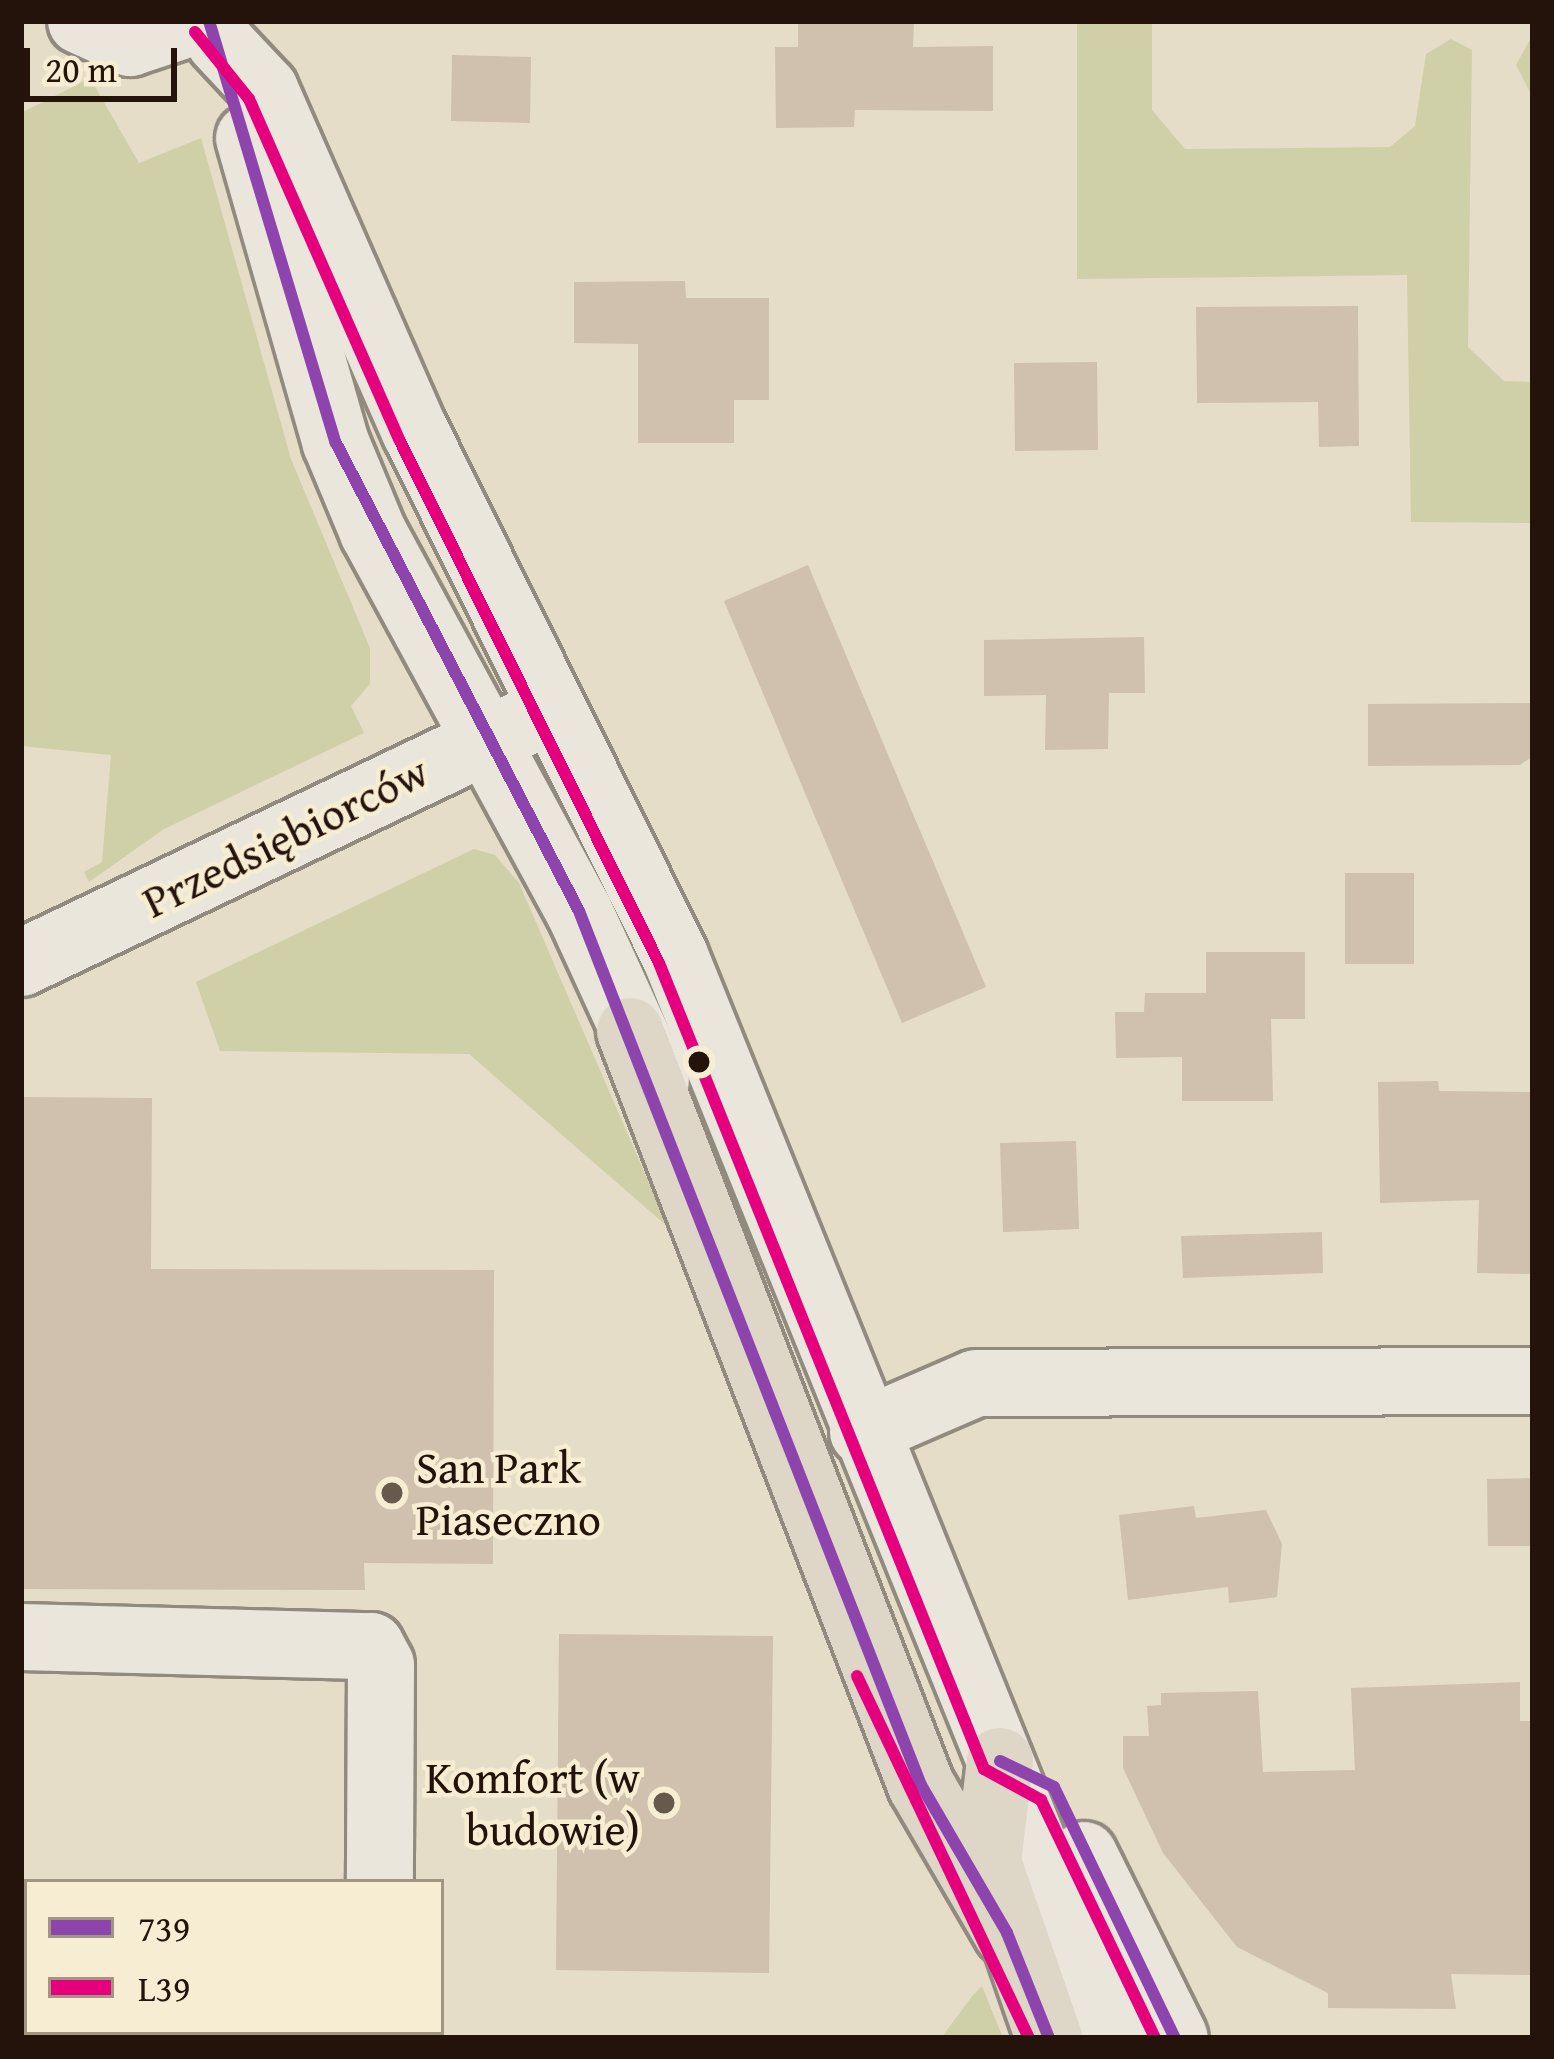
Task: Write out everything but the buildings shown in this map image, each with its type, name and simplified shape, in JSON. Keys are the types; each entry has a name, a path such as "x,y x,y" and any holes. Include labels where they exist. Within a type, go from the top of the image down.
{"main road":[{"path":"630,1031 921,1785 1007,1933 1049,2038"},
{"path":"1000,1761 985,1833 1007,1933"}],"street":[{"path":"81,21 130,43 208,28"},
{"path":"208,28 266,90 550,710 675,956 812,1306 1112,2038"},
{"path":"208,28 336,442 489,740 630,1031 730,1212 812,1306"},
{"name":"Przedsiębiorców","path":"21,963 550,710"},
{"path":"863,1432 976,1383 1533,1381"},
{"path":"21,1636 371,1646 381,1665 380,1879"},
{"path":"1000,1761 1054,1787 1175,2038"}],"green space":[{"path":"1077,21 1152,21 1152,110 1185,149 1390,147 1415,126 1426,54 1451,39 1472,50 1468,347 1504,381 1533,382 1533,523 1411,522 1407,275 1077,279"},
{"path":"1533,34 1533,98 1516,65"},
{"path":"90,78 139,163 201,138 291,459 370,648 370,684 351,706 364,733 164,829 89,882 84,872 102,862 111,755 21,746 21,113"},
{"path":"474,849 495,855 519,883 668,1227 469,1054 220,1051 196,982"},
{"path":"982,1986 1003,2038 941,2038 973,1995"}],"transit line":[{"name":"739","path":"209,21 336,443 579,911 921,1785 1007,1933 1049,2038"},
{"name":"L39","path":"195,32 249,99 399,439 659,963 984,1769 1041,1800 1155,2038"},
{"name":"L39","path":"857,1676 1029,2038"},
{"name":"739","path":"1000,1761 1054,1787 1175,2038"}],"place":[{"name":"San Park Piaseczno","path":"392,1493"},
{"name":"Komfort (w budowie)","path":"664,1803"}]}
